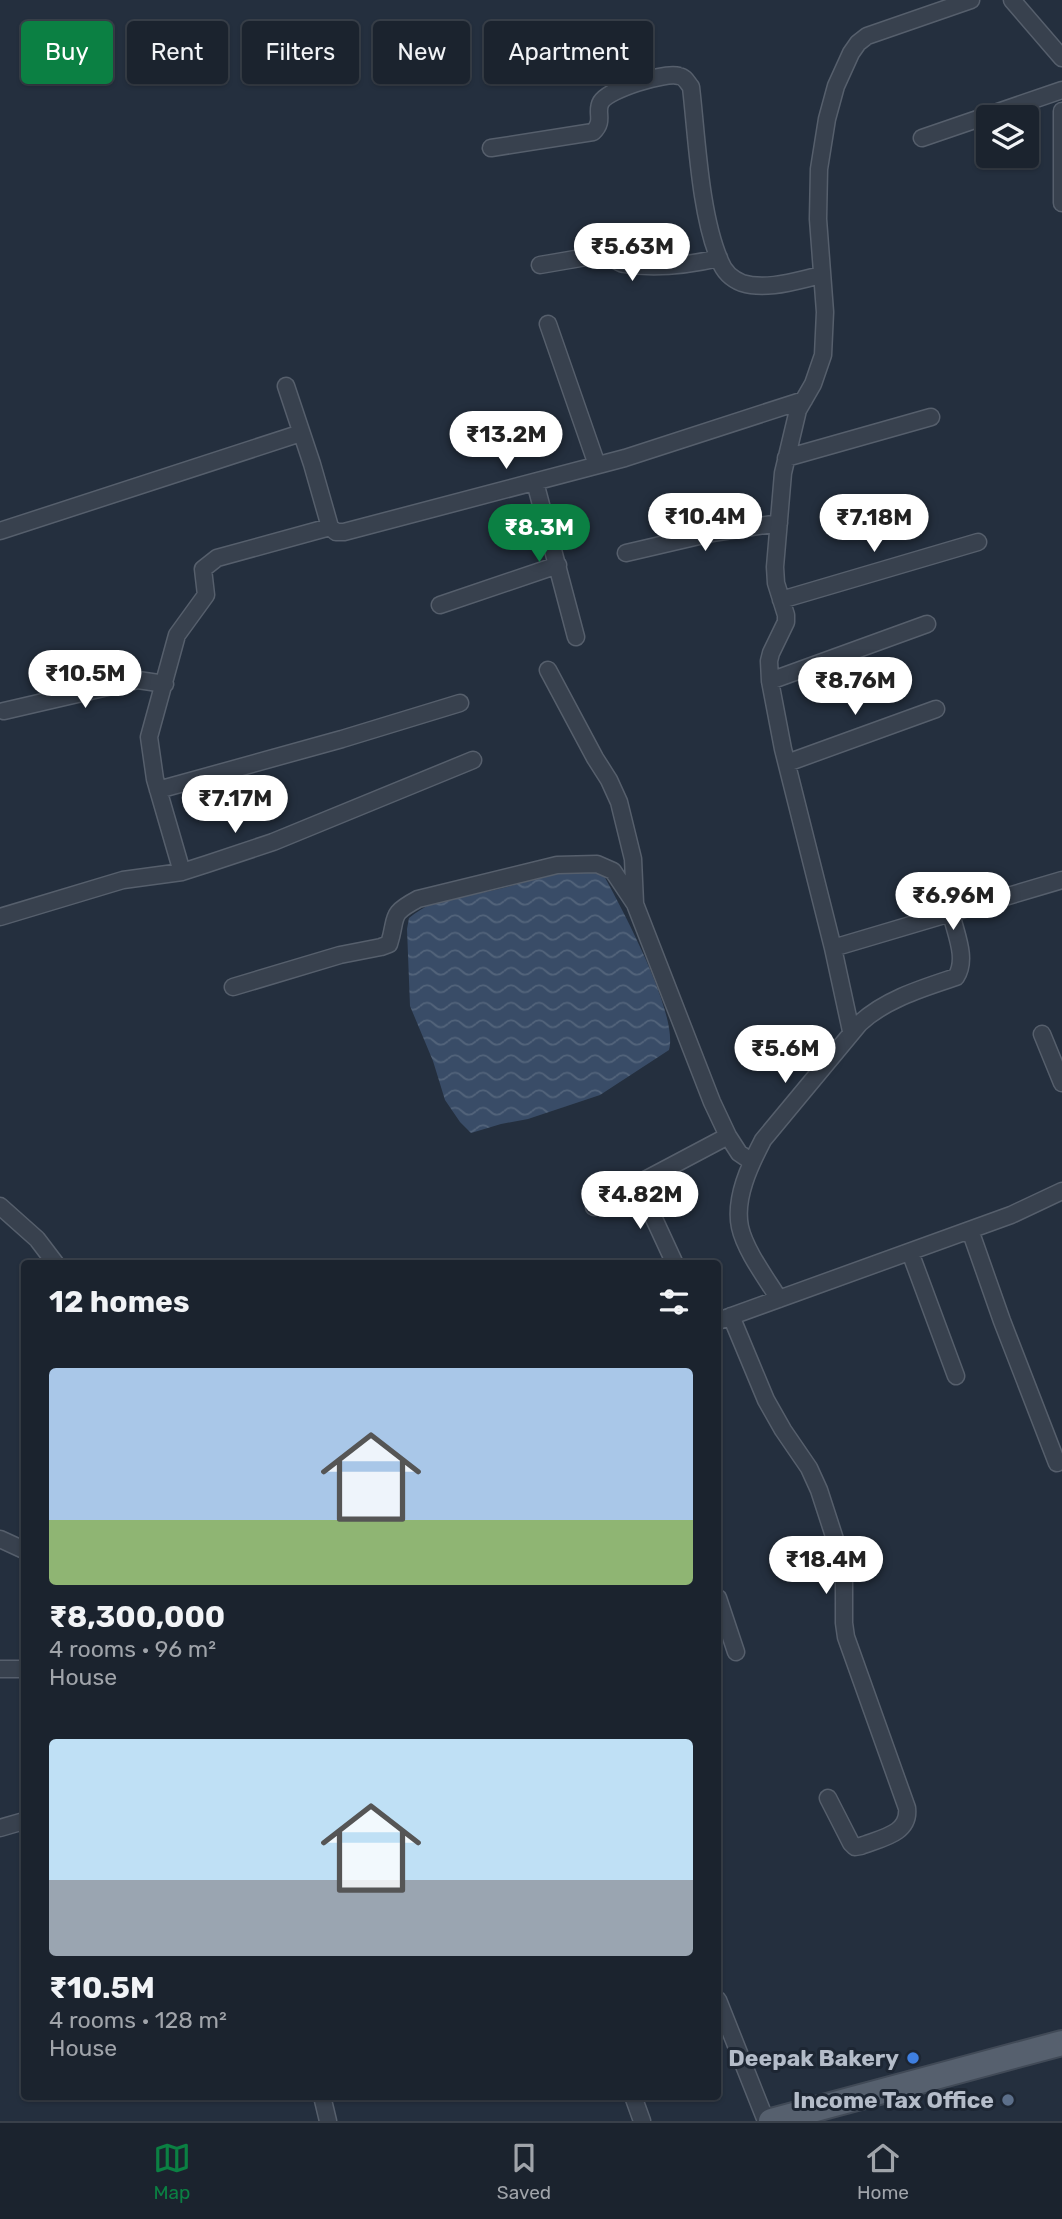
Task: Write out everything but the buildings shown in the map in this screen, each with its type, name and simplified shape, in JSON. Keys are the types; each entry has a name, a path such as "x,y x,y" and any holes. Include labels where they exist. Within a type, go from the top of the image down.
{"main road":[{"path":"768,2121 1062,2043"}],"street":[{"path":"851,1031 770,681 771,653 786,622 776,583 775,567 786,458 793,425 813,384 823,355 825,312 817,205 818,170 836,86 858,43 867,36 971,0"},
{"path":"1012,0 1062,58"},
{"path":"491,148 593,132 598,128 601,118 601,102 609,95 643,81 677,75 685,78 691,87 705,203 719,258 728,274 740,282 752,285 768,285 822,275"},
{"path":"922,138 1062,90"},
{"path":"1062,111 1062,203"},
{"path":"540,265 604,254 620,263 643,266 692,264 719,258"},
{"path":"548,324 597,465"},
{"path":"286,386 330,527 336,532 597,465 804,400"},
{"path":"786,458 931,418"},
{"path":"0,531 301,433"},
{"path":"535,482 576,637"},
{"path":"626,553 712,533 779,523"},
{"path":"182,872 158,790 149,737 177,635 206,595 203,569 218,558 330,527"},
{"path":"781,600 978,542"},
{"path":"440,605 558,565"},
{"path":"770,681 927,624"},
{"path":"548,670 619,803 633,859 635,904"},
{"path":"4,711 138,680 165,684"},
{"path":"158,790 460,703"},
{"path":"787,762 936,709"},
{"path":"0,917 123,880 182,872 273,842 473,760"},
{"path":"233,987 340,955 389,944 395,916 401,908 418,898 557,865 597,864 613,872 635,904 689,1047 728,1136 739,1153 752,1162"},
{"path":"833,948 1062,880"},
{"path":"779,1299 750,1250 740,1226 740,1199 752,1162 763,1140 851,1031 869,1015 885,1006 918,990 956,977 962,960 951,913"},
{"path":"1042,1034 1062,1083"},
{"path":"594,1207 728,1136"},
{"path":"638,1184 673,1260"},
{"path":"828,1798 855,1847 896,1832 905,1825 908,1818 907,1808 846,1637 844,1567 823,1501 808,1468 766,1400 724,1318 1011,1215 1062,1191"},
{"path":"0,1206 37,1238 53,1260"},
{"path":"970,1230 1057,1463"},
{"path":"910,1252 956,1376"},
{"path":"0,1539 21,1549"},
{"path":"721,1607 736,1652"},
{"path":"0,1669 21,1669"},
{"path":"0,1828 21,1822"},
{"path":"721,2007 768,2121"},
{"path":"323,2100 328,2121"},
{"path":"634,2100 642,2121"}],"water":[{"path":"570,868 602,872 634,934 657,987 670,1033 669,1050 600,1095 528,1119 471,1133 445,1100 433,1061 410,1006 407,929 409,918 439,901 500,889"}],"place":[{"name":"Deepak Bakery","path":"913,2058"},
{"name":"Income Tax Office","path":"1008,2100"}]}
